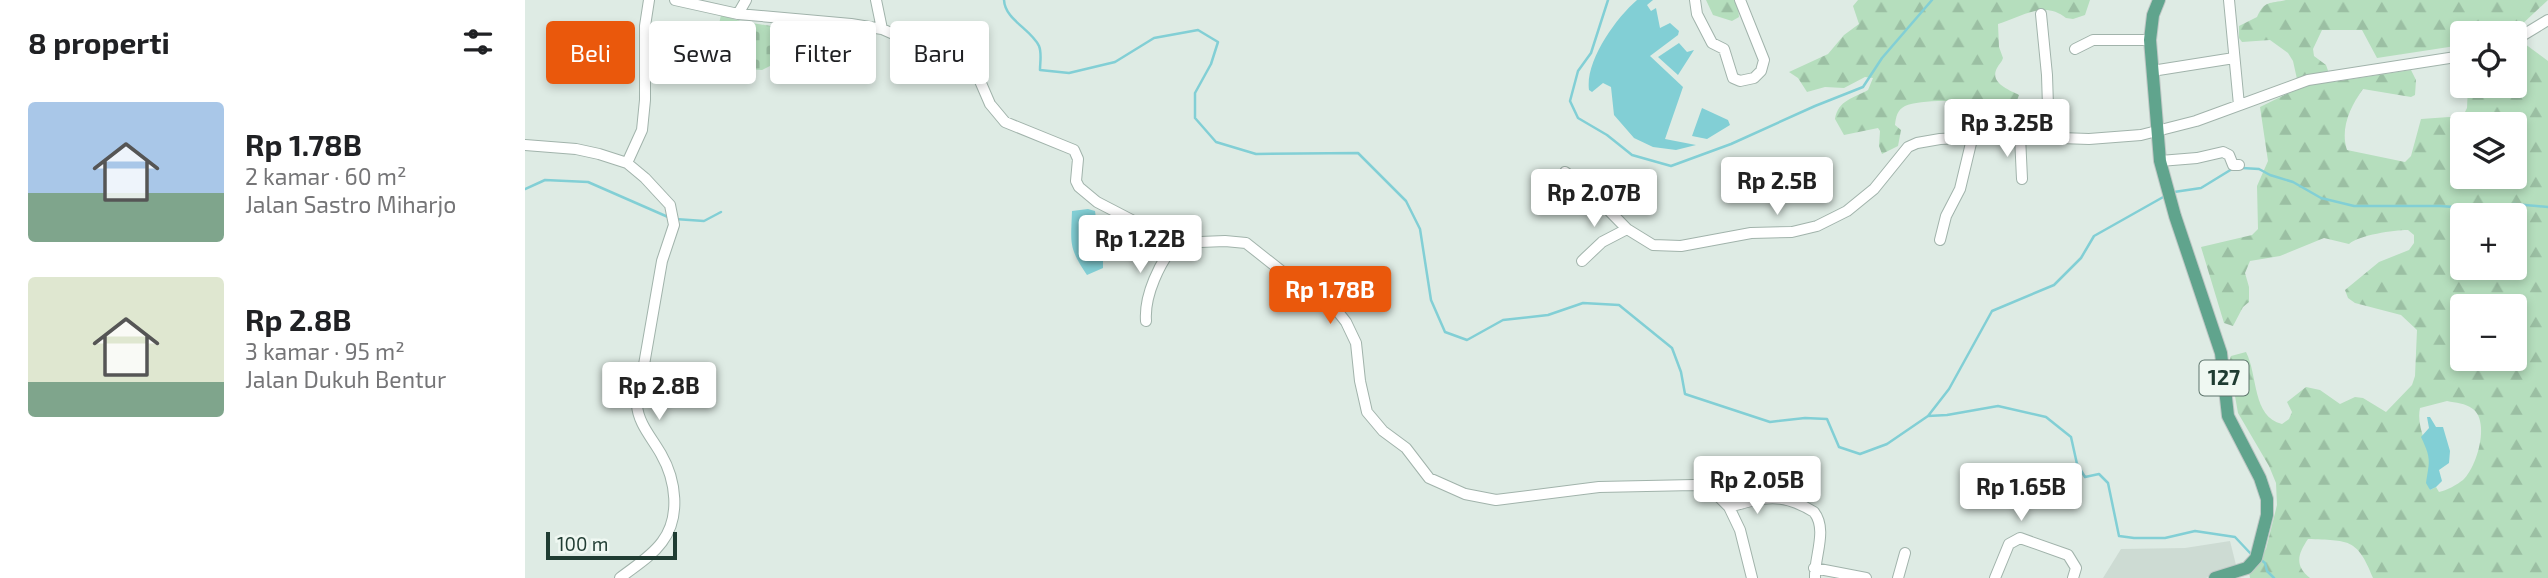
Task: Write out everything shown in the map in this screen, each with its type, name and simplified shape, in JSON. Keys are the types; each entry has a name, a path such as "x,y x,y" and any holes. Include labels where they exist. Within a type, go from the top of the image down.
{"main road":[{"name":"127","path":"2159,0 2153,15 2150,40 2156,132 2165,185 2221,353 2228,416 2260,478 2267,499 2267,515 2259,552 2252,564 2238,572 2215,578"}],"street":[{"path":"627,163 642,130 649,0"},
{"path":"675,0 739,14 882,29 925,48 954,53 968,62 977,74 990,104 1005,122 1074,150 1078,159 1076,181 1086,195 1176,243 1246,243 1335,308 1346,322 1356,343 1361,388 1367,412 1384,431 1406,448 1424,474 1465,494 1496,500 1599,487 1694,485 1717,492 1730,507 1740,530 1752,578"},
{"path":"739,14 746,0"},
{"path":"876,0 882,29"},
{"path":"1695,0 1697,14 1712,43 1724,48 1733,78 1740,81 1754,78 1761,71 1764,60 1740,0"},
{"path":"2229,0 2239,105"},
{"path":"2041,14 2049,138"},
{"path":"2527,33 2548,20"},
{"path":"2075,49 2092,40 2150,40"},
{"path":"2152,71 2234,58"},
{"path":"1565,172 1585,186 1627,229 1653,245 1692,245 1751,233 1804,230 1829,221 1866,197 1908,148 1917,143 1940,139 2020,136 2116,138 2156,132 2239,105 2291,84 2450,58"},
{"path":"2020,136 2022,179"},
{"path":"1940,240 1946,216 1961,189 1972,139"},
{"path":"525,145 576,149 627,163 658,190 673,211 674,225 662,261 636,405 640,421 667,466 674,489 673,514 668,533 654,552 619,578"},
{"path":"2160,161 2197,158 2223,152 2229,155 2233,165 2239,166"},
{"path":"1582,261 1602,243 1627,229"},
{"path":"1146,321 1152,289 1176,243"},
{"path":"1730,507 1768,497 1785,498 1812,510 1818,516 1820,533 1814,573 1866,578"},
{"path":"1995,578 2009,544 2020,538 2068,555 2076,568 2073,578"},
{"path":"1900,578 1905,553"}],"shaded area":[{"path":"2230,541 2236,565 2206,578 2103,578 2121,549 2185,548"}],"green space":[{"path":"1706,0 1737,0 1739,17 1732,21 1713,15"},
{"path":"1858,0 2090,0 2085,15 2073,19 2049,10 2041,10 1998,24 1999,47 2003,58 1995,73 1996,78 2001,85 2019,95 2013,128 1991,129 1989,109 1972,103 1923,102 1905,106 1897,114 1895,125 1901,130 1898,146 1882,154 1878,128 1844,135 1835,119 1839,108 1868,90 1873,78 1865,77 1844,88 1825,87 1807,92 1798,78 1789,72 1828,54 1844,35 1859,24 1853,6"},
{"path":"2286,0 2548,0 2526,21 2450,21 2450,47 2377,58 2362,30 2322,30 2313,49 2314,56 2326,65 2332,82 2411,70 2416,80 2415,95 2411,97 2363,89 2350,111 2346,126 2347,150 2405,162 2411,156 2421,119 2450,117 2450,189 2527,189 2527,112 2465,112 2467,98 2527,98 2527,45 2548,61 2548,578 2373,578 2362,555 2350,544 2308,539 2299,559 2302,569 2310,578 2250,578 2249,572 2266,549 2277,505 2276,483 2238,413 2229,362 2231,356 2246,352 2265,413 2282,424 2289,419 2292,412 2287,402 2306,387 2320,390 2340,404 2355,397 2363,398 2386,412 2412,385 2415,376 2417,330 2401,315 2355,303 2348,298 2345,290 2379,262 2409,250 2414,243 2414,235 2408,230 2369,236 2349,244 2324,238 2280,256 2250,261 2245,273 2249,302 2243,307 2233,326 2224,323 2201,247 2252,235 2258,229 2257,186 2268,161 2260,107 2299,88 2293,61 2288,53 2270,40 2242,42 2239,38 2239,26 2257,17 2265,5","holes":["2447,401 2464,404 2473,409 2481,424 2480,444 2468,474 2461,482 2439,492 2436,487 2430,490 2428,485 2430,463 2421,429 2420,408"]},
{"path":"721,15 740,21 720,21"},
{"path":"756,24 770,26 770,66 756,70"}],"water":[{"path":"1637,0 1653,0 1647,5 1651,11 1656,8 1660,28 1670,23 1679,31 1678,35 1650,56 1683,87 1665,139 1696,145 1676,150 1653,147 1634,138 1614,115 1611,87 1603,83 1592,92 1589,90 1589,79 1597,54 1620,18"},
{"path":"1679,43 1687,52 1694,50 1678,75 1658,57"},
{"path":"1702,108 1728,120 1730,125 1707,139 1692,136"},
{"path":"1072,211 1095,211 1097,225 1105,233 1105,246 1098,249 1100,258 1103,258 1103,268 1087,275 1074,251 1071,231"},
{"path":"2427,417 2430,417 2436,427 2443,427 2450,451 2449,463 2439,470 2442,481 2430,490 2426,483 2428,456 2421,437 2429,428"}],"waterway":[{"path":"1004,0 1013,19 1039,46 1040,70 1069,73 1115,62 1154,38 1198,30 1218,42 1211,64 1195,93 1195,118 1216,142 1256,154 1358,153 1406,201 1420,229 1431,300 1445,332 1467,340 1503,320 1548,315 1583,303 1619,305 1672,348 1681,372 1685,394 1770,422 1805,418 1827,419 1839,447 1860,454 1887,444 1928,416 1949,389 1992,311 2054,285 2081,258 2094,236 2165,196"},
{"path":"1608,0 1591,53 1578,71 1570,101 1578,118 1607,135 1632,155 1671,166 1731,144 1863,87 1882,58 1932,0"},
{"path":"2242,168 2259,169 2293,182 2321,198 2354,206 2484,209 2514,204 2548,207"},
{"path":"2174,192 2201,188 2232,169"},
{"path":"525,189 545,180 588,182 668,217"},
{"path":"675,219 704,221 721,212"},
{"path":"1928,416 1998,406 2046,417 2071,437 2077,464 2085,477 2099,474 2108,483 2119,536 2165,538 2195,531 2235,537 2251,554"},
{"path":"2260,559 2274,578"}]}
